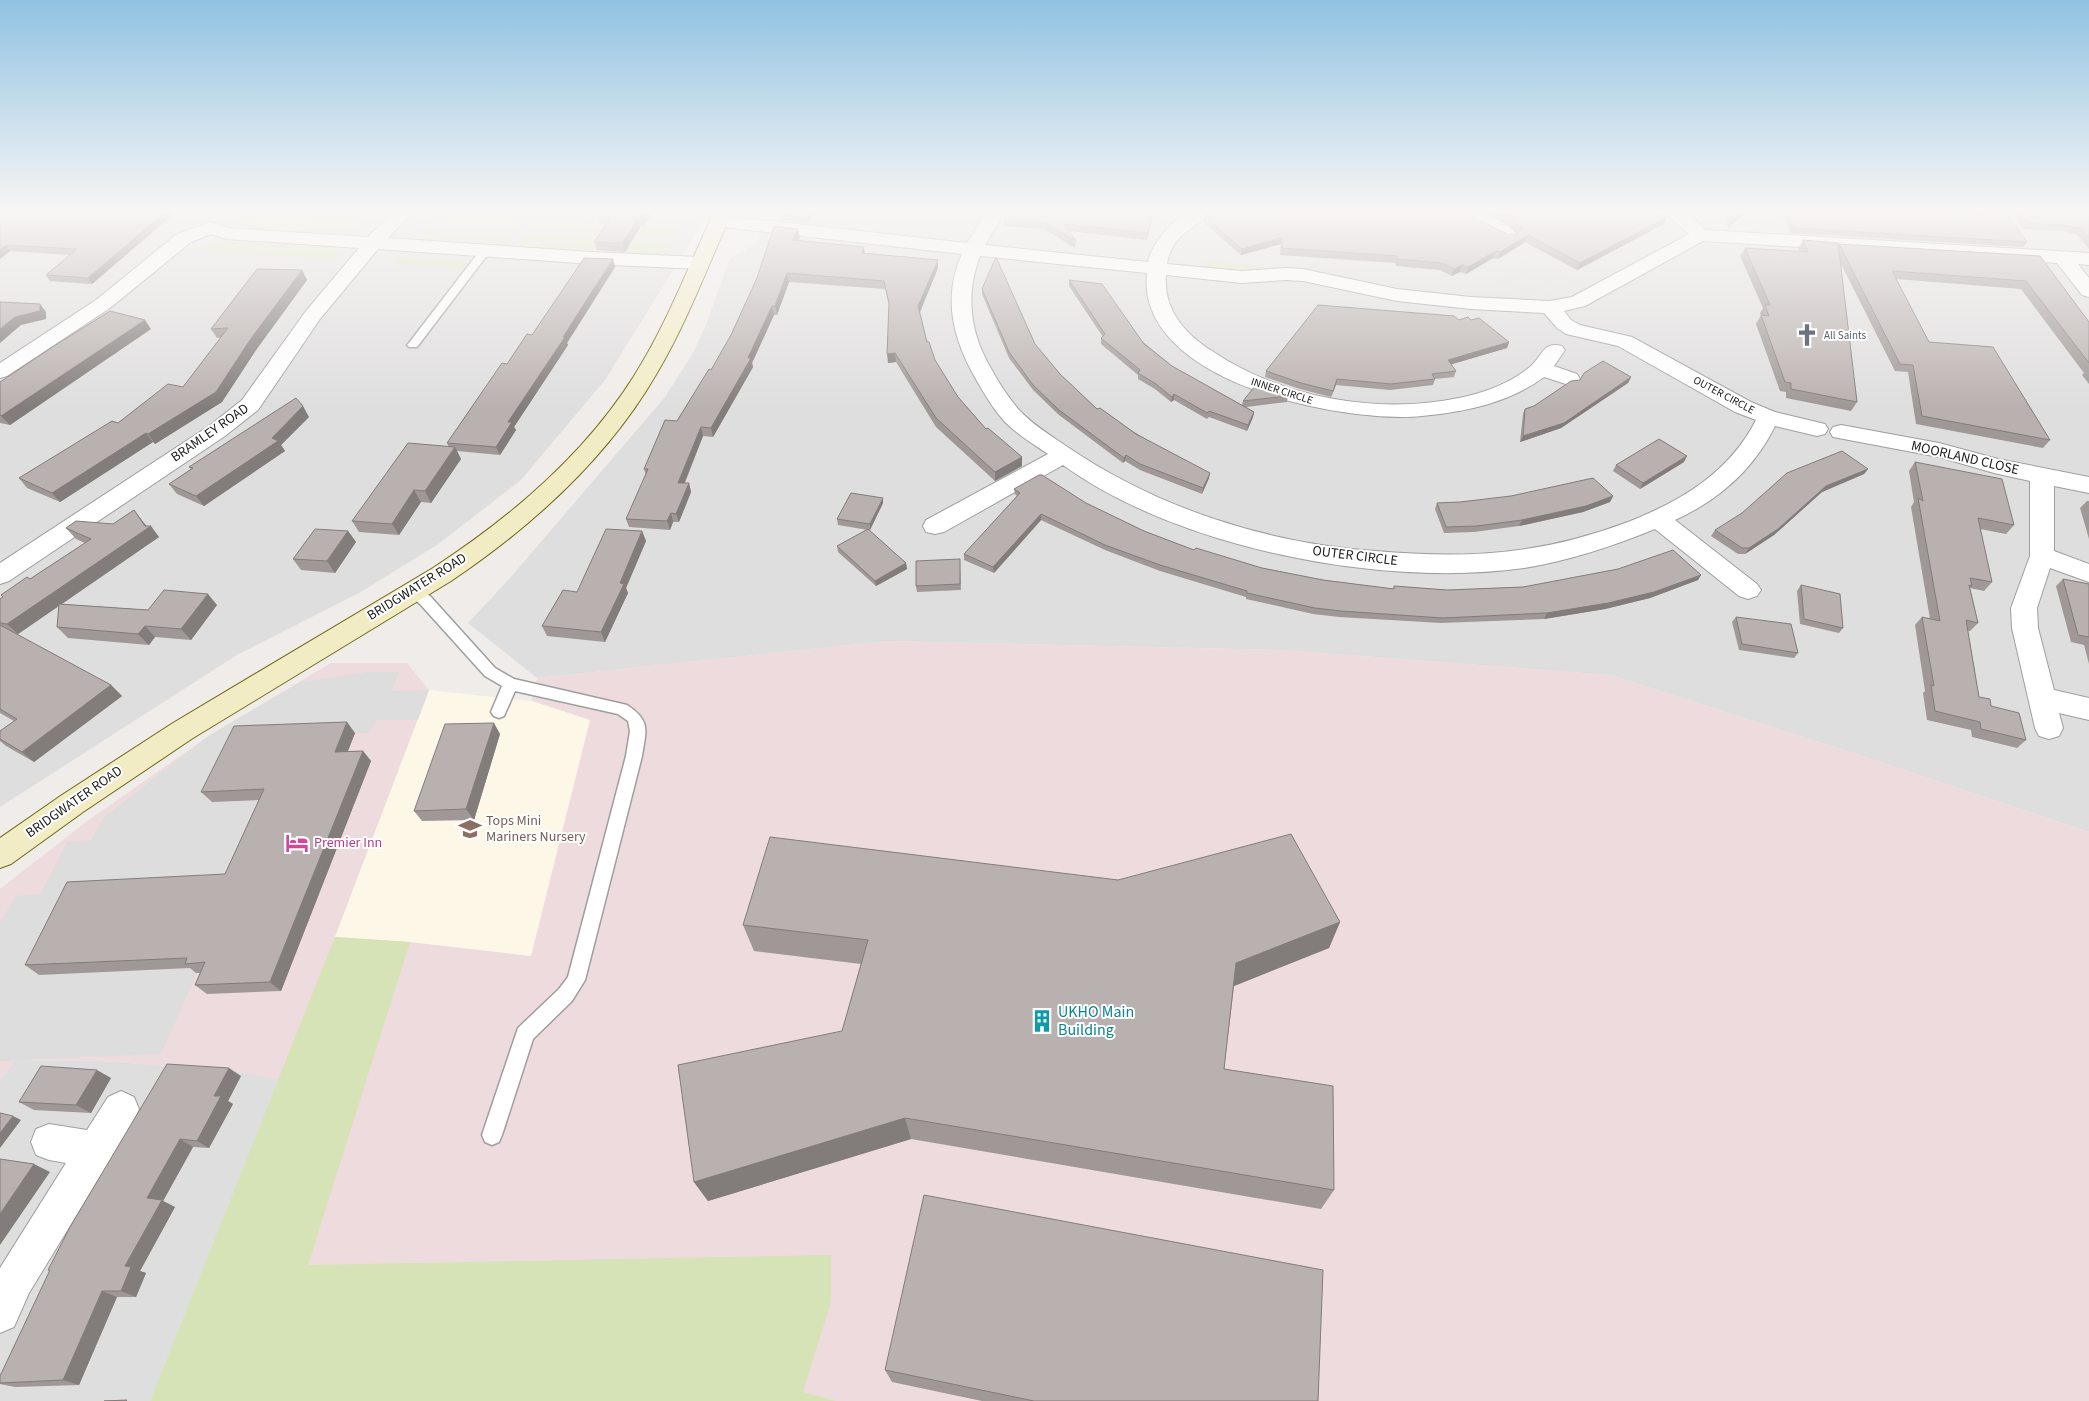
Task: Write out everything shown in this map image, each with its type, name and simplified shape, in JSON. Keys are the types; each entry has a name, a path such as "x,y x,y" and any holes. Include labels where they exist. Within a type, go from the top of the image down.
{"street":[{"path":"0,372 103,304 136,277"},
{"name":"BRAMLEY ROAD","path":"0,575 236,418 261,391 314,315 345,277"},
{"name":"BRIDGWATER ROAD","path":"0,855 128,764 463,560 542,496 582,458 613,422 635,392 653,362 692,277"},
{"name":"OUTER CIRCLE","path":"964,277 960,312 971,352 987,381 1009,412 1038,438 1106,482 1140,499 1190,519 1259,541 1354,557 1418,562 1470,563 1525,559 1595,542 1659,520 1704,495 1747,456 1760,436 1768,417"},
{"name":"INNER CIRCLE","path":"1156,277 1155,286 1166,320 1186,342 1221,368 1260,386 1326,404 1393,410 1435,409 1496,395 1541,368 1565,340"},
{"path":"1314,277 1397,295 1471,302 1550,306 1578,302 1622,277"},
{"path":"2078,277 2089,291"},
{"path":"1550,306 1564,324 1565,340"},
{"name":"OUTER CIRCLE","path":"1565,340 1625,341 1743,407 1768,417 1817,429"},
{"path":"1541,368 1569,379"},
{"name":"MOORLAND CLOSE","path":"1841,432 1939,450 1967,456 1994,466 2089,485"},
{"path":"935,526 1064,455"},
{"path":"2042,476 2042,556 2024,608 2025,628 2049,728"},
{"path":"1659,520 1748,590"},
{"path":"2042,556 2089,573"},
{"path":"2042,698 2089,709"},
{"path":"0,1313 15,1279 121,1109"},
{"path":"49,1142 95,1149"}],"lane":[{"path":"414,344 465,277"},
{"path":"413,592 425,600 490,672 510,684 622,709 635,718 638,730 634,756 576,980 570,992 535,1020 525,1034 492,1134"},
{"path":"499,712 510,684"}],"shaded area":[{"path":"0,277 669,277 605,380 521,480 437,545 359,593 237,655 0,807"},
{"path":"723,277 2089,277 2089,832 1856,754 1610,675 1281,650 887,641 537,678 468,623 510,578 665,397 693,353 706,325"},
{"path":"1571,277 1579,282 1561,292 1547,285 1528,295 1495,278"},
{"path":"887,641 1281,650 1610,675 1856,754 2089,832 2089,1401 150,1401 278,1079 235,1071 183,1067 100,1061 16,1060 0,1080 0,889 86,822 210,735 331,663 407,663 429,690 335,937 410,942 531,956 589,720 532,701 537,678"},
{"path":"367,672 399,672 392,691 429,690 418,720 376,720 370,733 244,737 212,802 274,800 161,1054 0,1061 0,919 3,918 15,896 40,894 67,842 91,840 103,818 210,735 299,683"},
{"name":"Tops Mini Mariners Nursery","path":"429,690 532,701 590,720 531,956 410,942 335,937"},
{"path":"16,1060 100,1061 235,1071 279,1079 150,1401 0,1401 0,1080"}],"green space":[{"path":"335,937 410,942 308,1265 831,1255 831,1302 803,1392 836,1401 150,1401"}],"building":[{"path":"251,277 297,277 250,340 216,392 148,434 146,433 52,493 19,478 112,421 118,423 168,384 183,387 228,328 211,329"},
{"path":"571,277 601,277 563,337 565,337 508,422 512,422 496,447 447,443 502,363 507,364 527,334 532,335"},
{"path":"785,277 775,306 772,306 748,358 751,358 711,428 701,427 678,483 689,483 676,514 671,513 667,521 626,519 648,469 644,469 665,420 677,421 709,369 711,370 731,335 757,278"},
{"path":"840,277 930,277 918,306 927,342 929,342 935,360 958,397 986,429 988,428 1022,457 995,472 936,418 895,353 887,354 889,303 884,281"},
{"path":"987,277 1005,277 1035,344 1060,374 1097,409 1100,408 1136,434 1210,473 1203,488 1140,464 1126,455 1124,458 1059,410 1033,385 1009,352 982,289"},
{"path":"1758,277 1842,277 1857,402 1791,389 1791,383 1785,382 1761,315 1769,316 1765,305 1770,305"},
{"path":"1856,277 1895,277 1929,342 1993,347 2050,440 1922,416 1913,365 1900,364"},
{"path":"1977,277 2056,277 2089,322 2089,363 2026,281"},
{"path":"1069,280 1102,284 1144,344 1172,366 1254,412 1248,425 1209,411 1207,413 1174,394 1172,397 1138,373 1140,370 1101,338 1105,334"},
{"path":"0,302 40,304 40,311 15,317 0,329"},
{"path":"1318,305 1454,316 1459,320 1468,317 1471,320 1479,318 1509,342 1448,360 1456,371 1432,374 1435,379 1391,384 1337,379 1333,391 1266,371"},
{"path":"110,311 145,320 0,415 0,382"},
{"path":"1603,361 1631,377 1564,423 1523,436 1525,409 1534,406 1571,381 1580,380 1584,373"},
{"path":"1255,386 1288,396 1243,401"},
{"path":"296,398 303,406 272,438 278,441 196,496 169,484 193,468 189,467"},
{"path":"1659,439 1687,456 1643,483 1616,465"},
{"path":"408,443 455,447 425,491 414,490 392,524 352,521"},
{"path":"1842,451 1868,469 1826,486 1778,529 1749,548 1742,548 1715,530 1742,513 1787,473"},
{"path":"1915,462 2002,479 2014,525 1978,518 1992,582 1970,578 1972,586 1969,585 1978,623 1966,620 1979,697 1990,699 1991,706 2019,713 2026,740 1981,729 1980,722 1935,711 1931,685 1934,686 1922,617 1940,621 1918,498 1923,501"},
{"path":"1042,475 1086,503 1144,531 1194,550 1196,548 1262,568 1323,580 1394,589 1394,586 1447,590 1523,587 1618,569 1673,550 1701,575 1654,592 1608,603 1547,613 1443,618 1315,608 1247,593 1247,591 1160,565 1105,545 1041,514 993,567 964,554 1020,493 1014,489"},
{"path":"1593,478 1613,496 1586,506 1522,520 1477,526 1446,527 1437,503 1511,496"},
{"path":"851,493 883,498 870,524 837,519"},
{"path":"134,510 145,526 151,526 7,624 0,623 0,599 3,597 1,595 27,577 30,579 91,539 66,528 76,521 113,524"},
{"path":"315,529 348,531 327,561 293,559"},
{"path":"606,529 642,531 620,583 624,584 601,632 542,626 563,590 577,592"},
{"path":"868,529 906,563 875,581 837,546"},
{"path":"960,559 960,584 916,586 916,561"},
{"path":"2063,579 2089,584 2089,637 2078,635"},
{"path":"1801,585 1840,594 1843,628 1804,619"},
{"path":"164,590 208,594 181,629 145,626 138,634 57,627 59,604 148,610"},
{"path":"1736,617 1791,624 1798,653 1742,644"},
{"path":"0,625 111,685 22,752 0,739 0,731 17,719 0,709"},
{"name":"Premier Inn","path":"347,722 335,752 363,751 270,982 195,985 205,962 185,964 187,958 25,965 67,882 225,874 264,789 201,792 234,726"},
{"path":"494,723 466,809 414,811 445,724"},
{"name":"UKHO Main Building","path":"1291,834 1340,922 1236,963 1224,1069 1333,1086 1334,1190 905,1118 694,1182 678,1065 842,1031 868,940 743,925 770,837 1118,880"},
{"path":"167,1064 229,1068 214,1096 221,1096 197,1141 180,1139 147,1198 162,1200 125,1266 131,1267 121,1291 102,1291 63,1380 0,1383 0,1376 50,1270 48,1270 70,1227"},
{"path":"41,1066 97,1070 76,1105 19,1102"},
{"path":"0,1113 13,1116 0,1133"},
{"path":"0,1159 34,1164 0,1214"},
{"path":"924,1195 1323,1270 1318,1401 1034,1401 885,1370"}],"place":[{"name":"All Saints","path":"1807,335"},
{"name":"Tops Mini Mariners Nursery","path":"470,829"},
{"name":"Premier Inn","path":"297,843"},
{"name":"UKHO Main Building","path":"1042,1021"}]}
